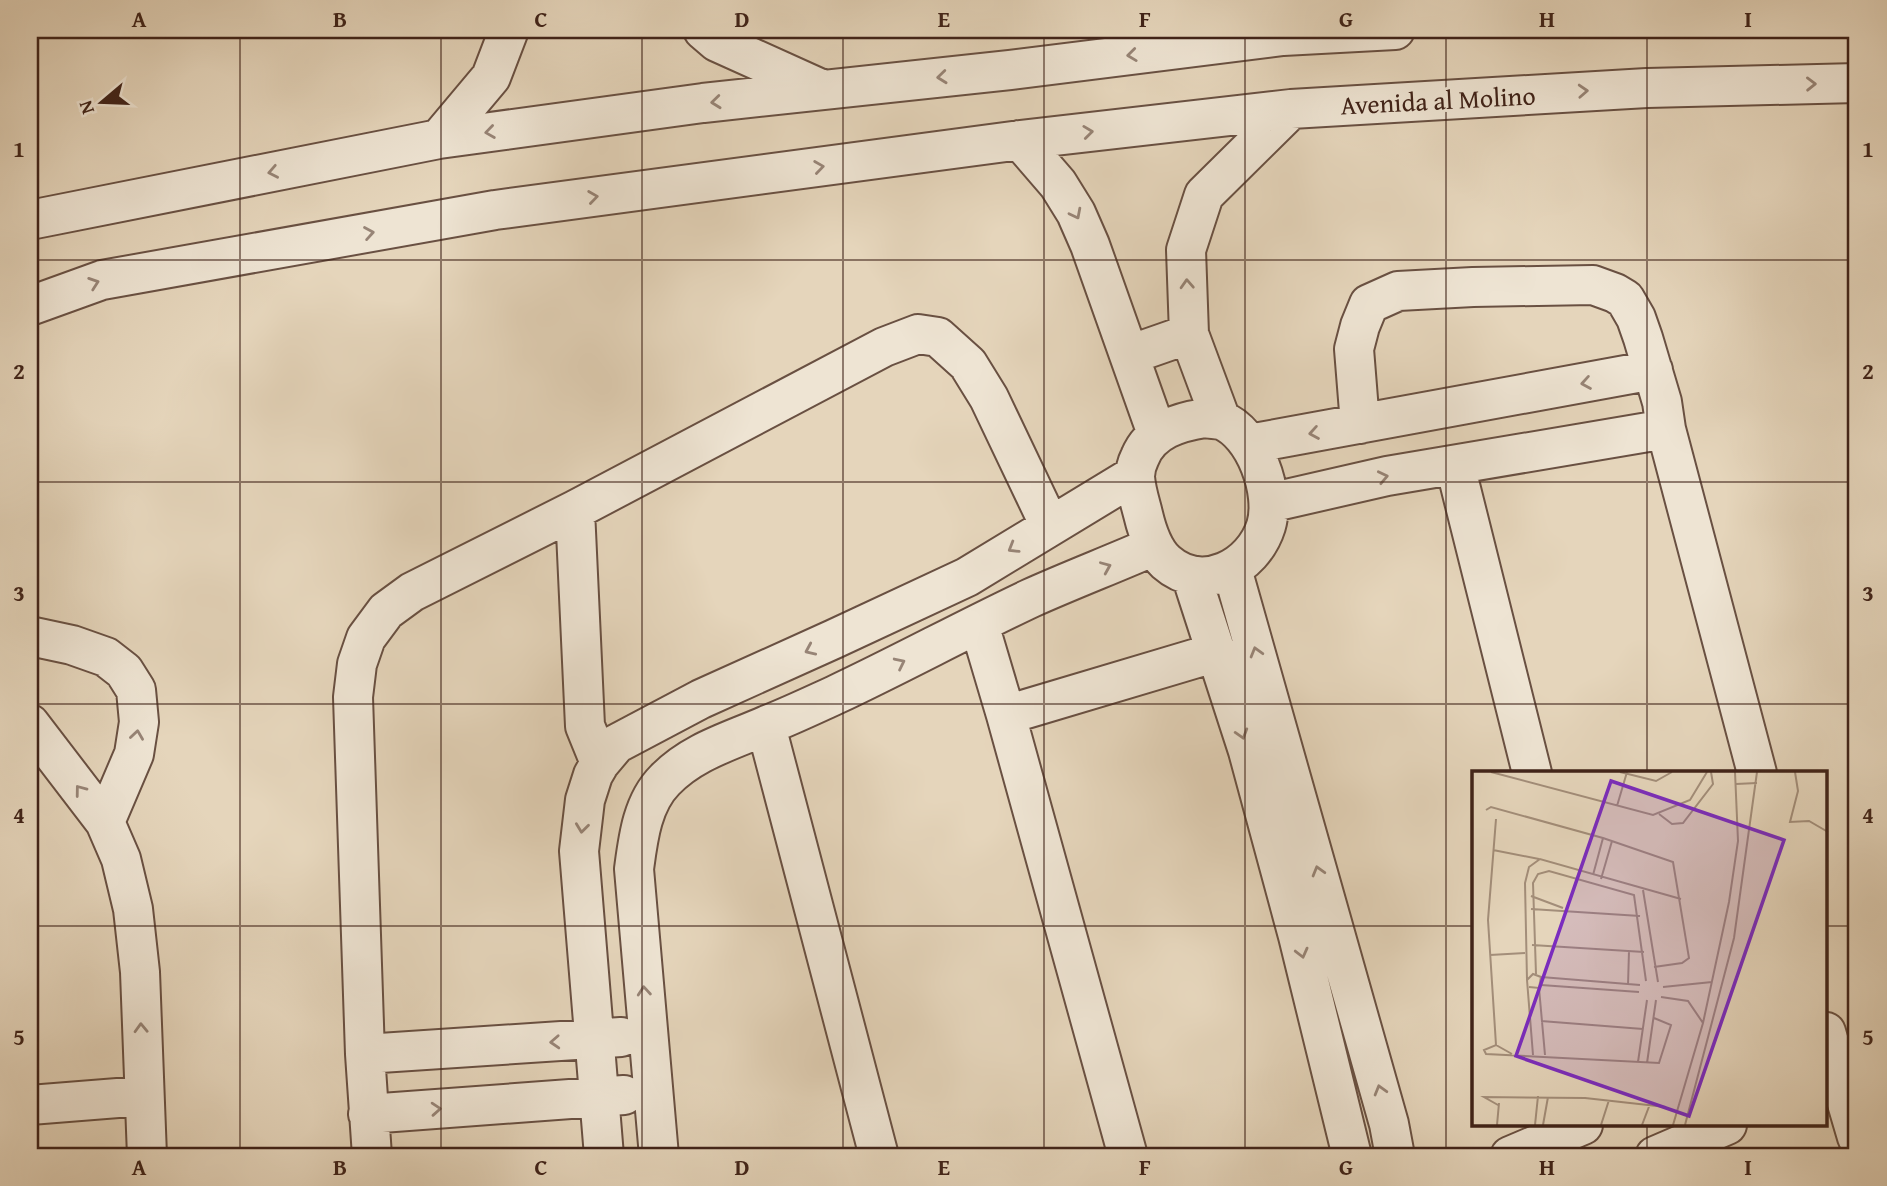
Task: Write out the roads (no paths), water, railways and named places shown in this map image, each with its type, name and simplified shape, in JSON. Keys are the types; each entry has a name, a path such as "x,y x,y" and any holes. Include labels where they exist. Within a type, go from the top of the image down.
{"street":[{"path":"439,139 491,77 509,30"},
{"path":"703,30 717,42 823,90"},
{"path":"30,220 439,139 704,103 1010,70 1283,36 1395,30"},
{"name":"Avenida al Molino","path":"30,306 103,280 495,210 1020,140 1291,109 1647,88 1857,83"},
{"path":"1291,109 1204,195 1185,250 1189,334 1235,432 1259,463 1267,486 1267,522 1262,539 1250,555 1232,569 1213,576 1191,575 1176,570 1163,560 1154,546 1146,526 1135,475 1145,445 1157,434 1186,421 1205,418 1235,432 1360,424 1653,370"},
{"path":"1020,140 1058,184 1076,213 1157,434"},
{"path":"1360,424 1354,349 1369,304 1398,291 1473,287 1593,285 1625,299 1636,318 1662,402 1666,429 1756,771"},
{"path":"372,1156 365,1054 353,697 357,664 366,638 386,611 412,592 575,510 884,346 918,334 939,337 968,364 989,398 1051,526"},
{"path":"1129,355 1189,334"},
{"path":"1269,503 1387,476 1666,429"},
{"path":"1455,465 1532,771"},
{"path":"604,1156 579,851 585,800 600,763 617,744 701,699 967,577 1135,475"},
{"path":"575,510 585,726 600,763"},
{"path":"659,1156 634,869 639,831 651,800 662,782 678,767 719,744 766,726 1033,598 1154,546"},
{"path":"1232,569 1390,1124 1395,1156"},
{"path":"1191,575 1248,751 1295,922 1352,1156"},
{"path":"979,624 1128,1156"},
{"path":"30,636 72,645 106,657 124,671 136,690 139,722 134,754 105,822"},
{"path":"1006,715 1217,652"},
{"path":"701,699 719,744"},
{"path":"30,724 105,822 121,859 133,909 140,972 147,1156"},
{"path":"766,726 879,1156"},
{"path":"365,1054 648,1035"},
{"path":"1828,1046 1834,1090 1857,1137"},
{"path":"368,1114 653,1093"},
{"path":"30,1105 143,1096"},
{"path":"1510,1156 1581,1126"},
{"path":"1655,1156 1725,1126"}]}
